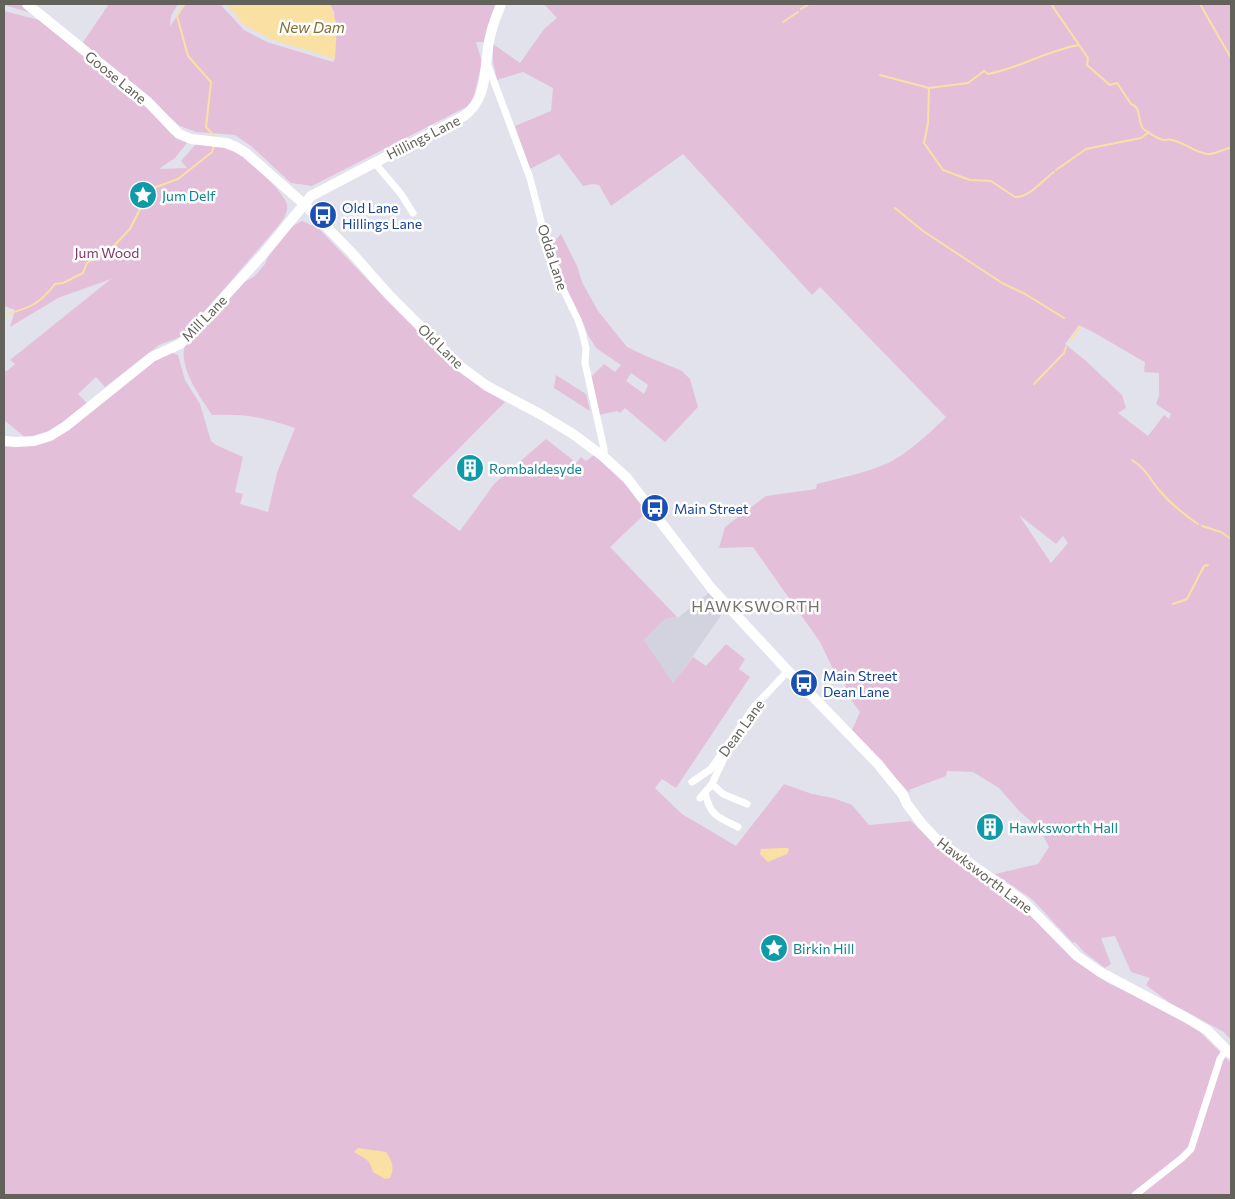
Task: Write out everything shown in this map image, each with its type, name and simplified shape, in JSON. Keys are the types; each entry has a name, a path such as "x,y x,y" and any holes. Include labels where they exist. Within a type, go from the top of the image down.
{"street":[{"name":"Goose Lane","path":"27,4 148,102 179,134 188,138 236,147 246,153 304,204"},
{"name":"Hillings Lane","path":"304,204 319,190 472,111 480,100 490,37 501,4"},
{"name":"Odda Lane","path":"486,61 530,178 545,237 559,281 582,332 586,348 585,363 604,449 604,457"},
{"path":"374,162 401,194 413,213"},
{"name":"Old Lane","path":"304,204 351,252 389,295 461,367 487,386 573,434 604,457"},
{"name":"Mill Lane","path":"4,441 34,441 50,436 66,426 152,357 180,344 265,252 304,204"},
{"path":"604,457 627,478 712,589 788,672"},
{"name":"Dean Lane","path":"692,782 711,769 754,707 788,672"},
{"name":"Hawksworth Lane","path":"788,672 878,764 903,795 907,804 922,824 937,840 1023,901 1077,956 1100,972 1206,1030 1229,1051"},
{"path":"738,828 713,814 703,795 712,784 722,760 752,719 754,707"},
{"path":"712,784 724,794 747,804"},
{"path":"1135,1195 1191,1149 1220,1059 1229,1051"}],"shaded area":[{"path":"710,592 725,610 673,684 644,640 665,619 679,617"}],"green space":[{"path":"4,4 24,4 29,9 28,12"},
{"path":"109,4 178,4 171,16 170,26 186,4 220,4 244,30 267,42 333,62 335,59 334,12 330,4 496,4 484,42 476,42 482,62 472,104 312,186 291,183 251,146 235,135 196,132 180,126 136,88 81,45"},
{"path":"544,4 1231,4 1231,1040 1224,1032 1170,1003 1146,985 1150,978 1131,972 1115,936 1101,938 1111,964 1105,968 1084,952 1075,942 1073,943 1032,899 995,874 1038,864 1049,847 1039,828 1020,812 999,788 973,772 947,771 946,776 909,790 911,794 851,732 860,712 844,690 846,685 839,673 835,673 820,642 753,547 719,548 725,527 766,496 816,489 817,484 880,467 911,448 946,417 820,287 812,295 683,154 611,206 599,185 583,186 559,154 530,169 515,126 551,111 553,88 523,72 497,80 493,61 493,44 520,63 544,29 557,18","holes":["1079,325 1145,362 1144,372 1159,373 1159,396 1156,404 1171,414 1169,419 1164,415 1148,436 1118,413 1126,408 1122,395 1065,344","1019,515 1056,544 1063,536 1068,543 1051,563"]},
{"name":"Jum Wood","path":"4,11 43,21 149,109 171,134 187,143 175,158 159,169 187,168 181,161 196,144 234,149 255,165 272,183 287,204 286,213 279,225 188,331 180,337 159,345 105,387 96,377 78,394 87,403 49,433 26,438 4,420 4,371 7,371 15,364 10,360 111,279 58,298 10,327 15,310 4,306"},
{"path":"302,221 318,228 430,343 479,384 505,402 412,496 460,531 494,484 546,439 573,460 571,463 574,466 581,457 586,461 594,455 625,484 647,512 610,547 677,617 665,619 644,640 673,683 693,657 706,666 726,644 745,659 739,669 750,677 676,788 662,779 655,788 682,814 736,846 784,784 852,805 869,825 911,821 938,848 998,889 1033,917 1074,959 1108,983 1183,1019 1200,1032 1231,1063 1231,1195 4,1195 4,446 23,446 53,439 154,359 172,353 178,355 185,380 200,404 211,441 243,457 235,492 243,494 240,504 268,512 277,473 295,428 254,417 212,415 196,391 187,372 184,354 185,345 241,284 255,276 265,264 271,250 289,228"},
{"path":"561,234 577,266 582,282 598,311 627,347 682,371 690,379 698,407 665,442 625,408 620,413 617,411 599,415 591,377 604,364 615,372 621,365 596,348 588,335 582,320 569,299 553,243","holes":["631,373 648,385 644,394 626,381"]},
{"path":"556,375 586,394 590,411 554,388"}],"water":[{"name":"New Dam","path":"226,4 330,4 337,25 335,59 271,39 244,25"},
{"path":"788,848 787,854 768,862 760,854 761,849"},
{"path":"358,1148 386,1152 392,1164 390,1178 385,1179 373,1172 369,1162 354,1152"}],"waterway":[{"path":"184,4 177,16 188,56 211,82 206,127 216,138"},
{"path":"801,9 809,4"},
{"path":"1051,4 1088,58 1087,65 1110,85 1117,83 1131,104 1136,108 1142,127 1145,130 1162,140 1176,141 1203,153 1213,154 1230,148"},
{"path":"1200,4 1231,58"},
{"path":"783,22 798,12"},
{"path":"880,75 929,88 968,83 984,71 988,74 1011,68 1056,51 1079,45"},
{"path":"929,88 928,123 924,143 943,170 970,180 991,181 1015,197 1031,191 1054,172"},
{"path":"1056,170 1086,149 1141,138 1149,132"},
{"path":"4,315 33,305 44,297 55,284 63,283 83,273 87,263 112,248 130,229 147,195 156,187 178,179 212,152 214,145"},
{"path":"895,208 923,231 1002,283 1025,294 1064,318"},
{"path":"1070,341 1080,327"},
{"path":"1034,384 1064,353 1066,347"},
{"path":"1132,460 1144,470 1168,499 1198,524"},
{"path":"1202,526 1221,532 1231,539"},
{"path":"1173,604 1187,599 1204,566 1208,565"}],"place":[{"name":"Jum Delf","path":"143,195"},
{"name":"Old Lane Hillings Lane","path":"323,215"},
{"name":"Rombaldesyde","path":"470,468"},
{"name":"Main Street","path":"655,508"},
{"name":"Main Street Dean Lane","path":"804,683"},
{"name":"Hawksworth Hall","path":"990,827"},
{"name":"Birkin Hill","path":"774,948"}],"district":[{"name":"HAWKSWORTH","path":"756,605"}]}
